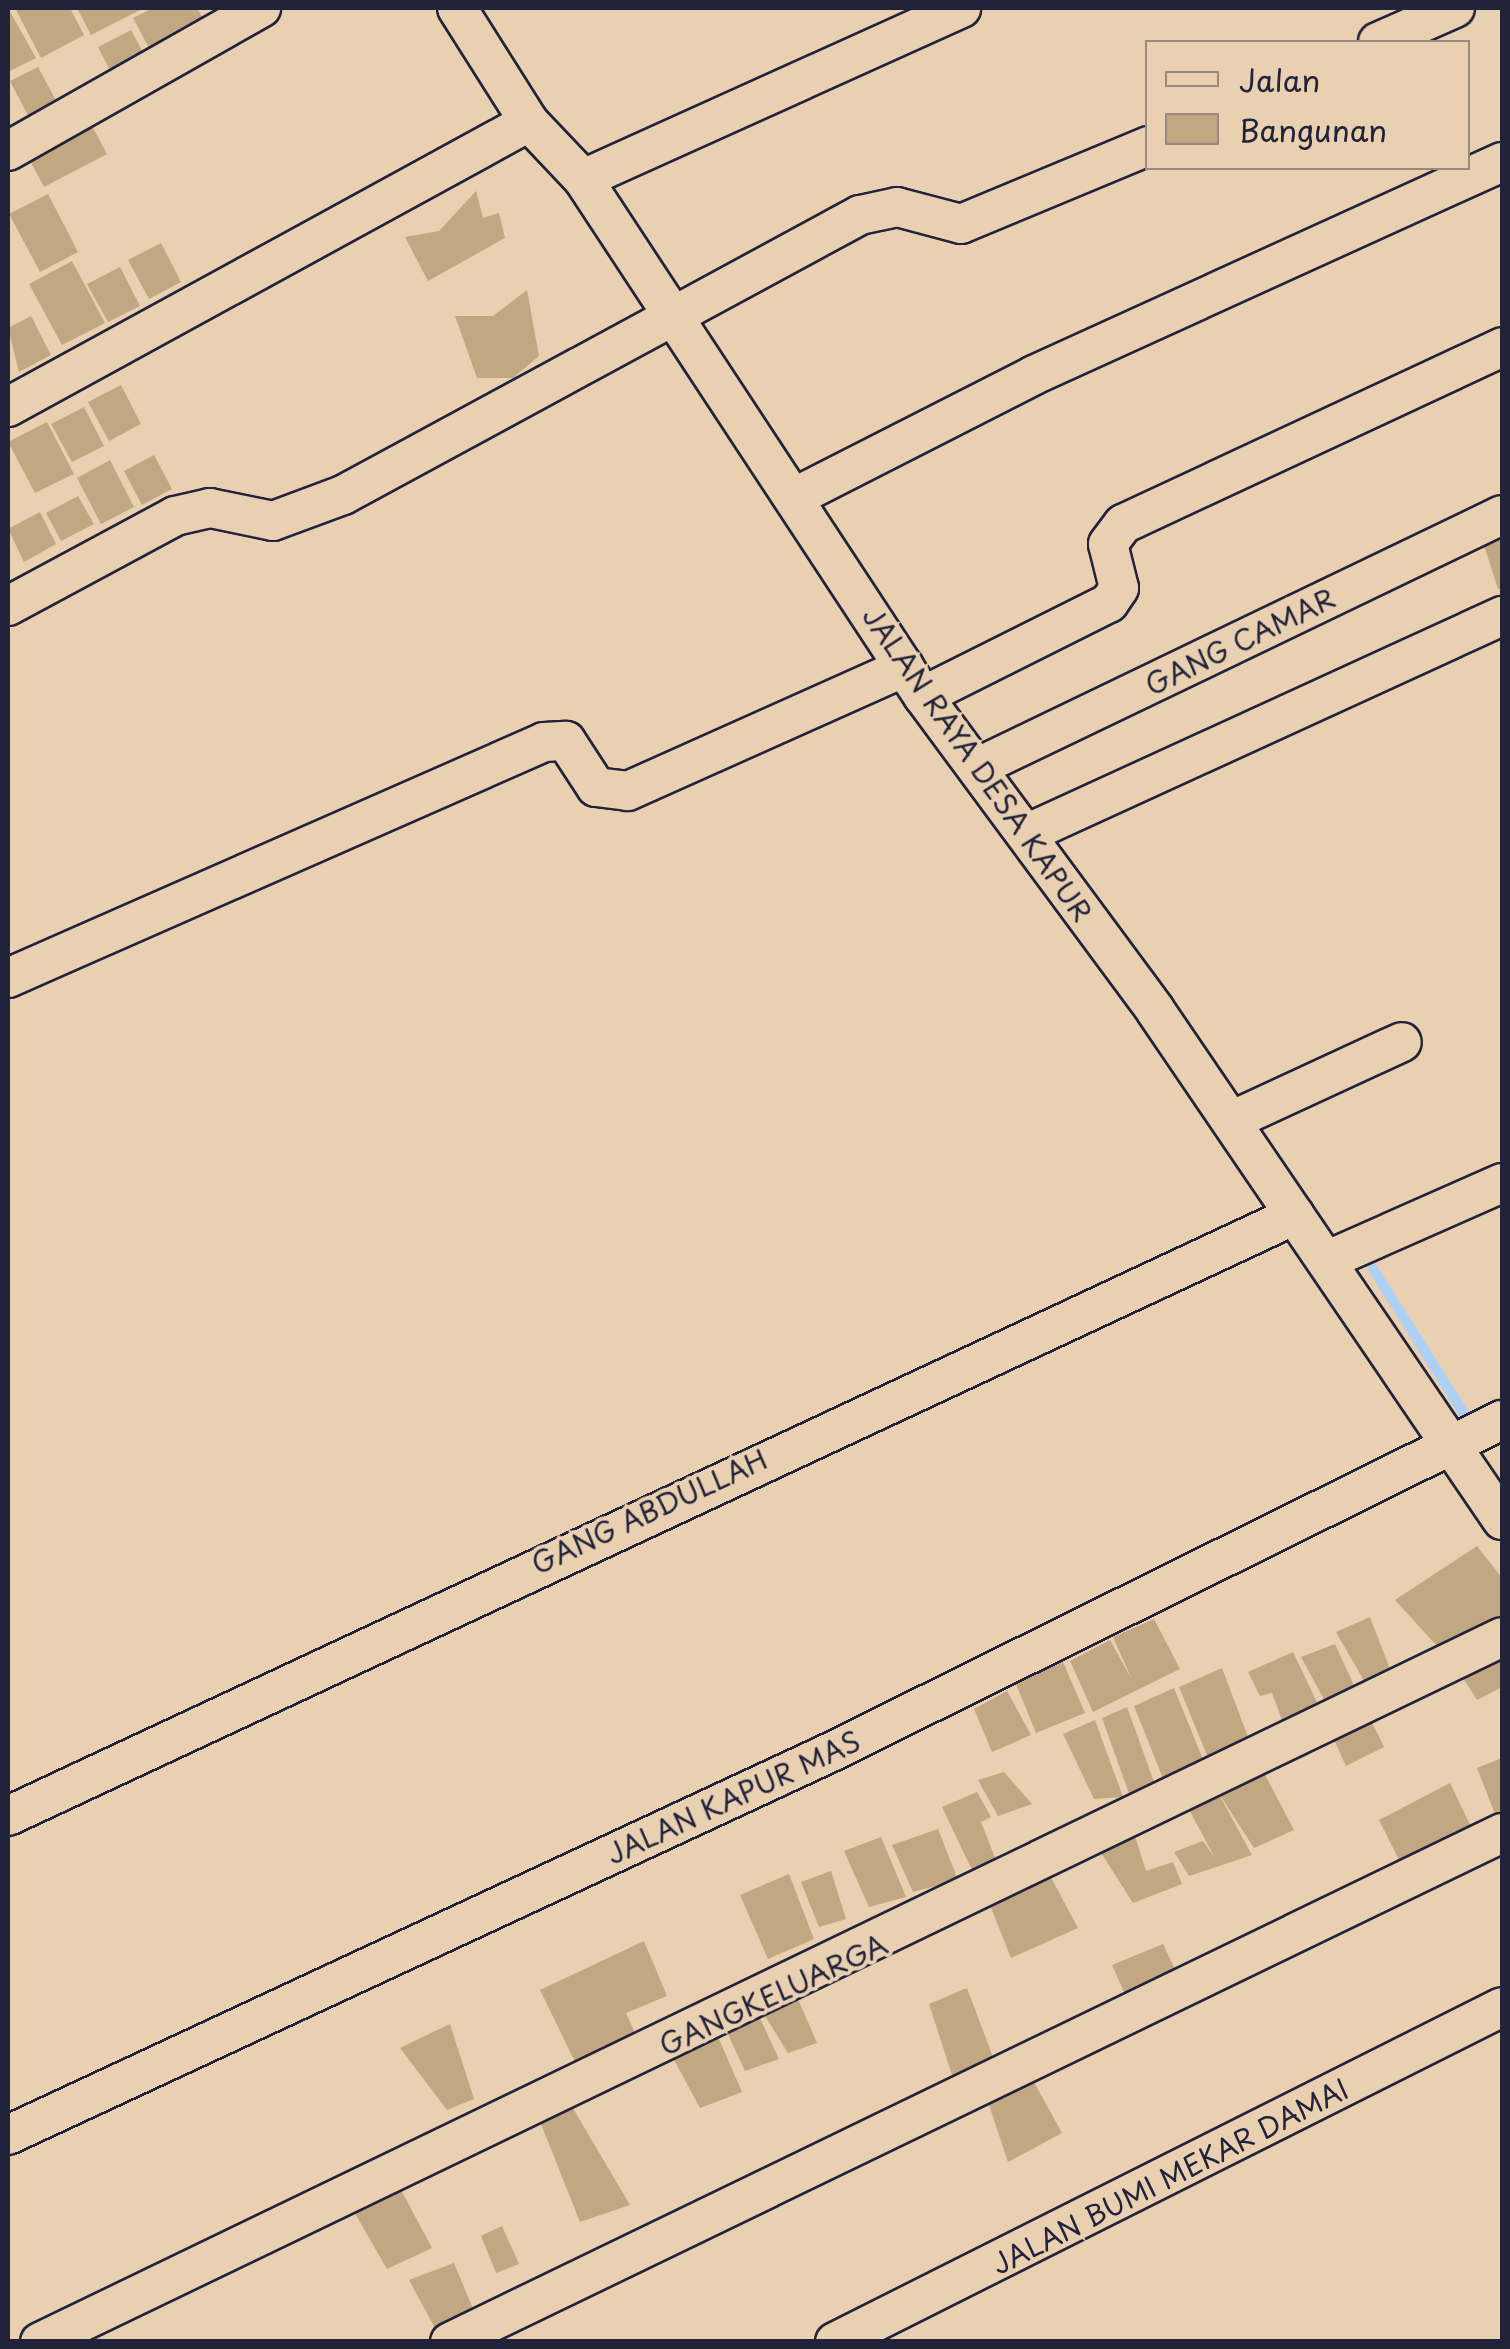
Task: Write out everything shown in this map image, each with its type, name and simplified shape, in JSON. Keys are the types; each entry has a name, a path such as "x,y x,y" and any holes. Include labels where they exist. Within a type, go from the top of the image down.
{"street":[{"path":"8,151 261,8"},
{"name":"JALAN RAYA DESA KAPUR","path":"457,8 530,122 583,179 914,682 1328,1260 1502,1520"},
{"path":"583,179 961,8"},
{"path":"1383,40 1456,8"},
{"path":"8,406 530,122"},
{"path":"8,606 175,516 210,508 273,522 343,495 860,215 896,207 962,224 1145,147"},
{"path":"795,497 1034,375 1502,162"},
{"path":"8,978 544,742 566,741 596,788 628,791 1108,603 1119,588 1108,544 1123,524 1502,347"},
{"name":"GANG CAMAR","path":"978,767 1502,515"},
{"path":"1026,834 1502,616"},
{"path":"1230,1121 1402,1042"},
{"path":"1328,1260 1502,1183"},
{"name":"GANG ABDULLAH","path":"8,1816 1295,1216"},
{"name":"JALAN KAPUR MAS","path":"8,2135 1108,1620 1502,1420"},
{"name":"GANGKELUARGA","path":"40,2342 1502,1637"},
{"path":"450,2342 1502,1833"},
{"name":"JALAN BUMI MEKAR DAMAI","path":"835,2342 1502,2007"}],"building":[{"path":"8,8 36,58 8,72"},
{"path":"15,8 70,8 84,35 41,58"},
{"path":"77,8 144,8 91,35"},
{"path":"153,8 197,8 210,31 155,59 133,18"},
{"path":"131,30 149,63 115,80 98,47"},
{"path":"38,67 61,110 33,125 10,81"},
{"path":"90,122 107,154 44,187 27,155"},
{"path":"476,191 483,218 499,213 505,238 428,281 405,237 439,231"},
{"path":"48,194 78,252 40,272 9,214"},
{"path":"161,243 181,282 149,299 128,260"},
{"path":"72,261 105,323 62,345 29,284"},
{"path":"120,267 140,306 108,322 87,284"},
{"path":"527,290 539,356 513,378 477,378 455,316 493,316"},
{"path":"31,316 51,355 19,372 8,328"},
{"path":"121,385 141,424 109,441 88,402"},
{"path":"84,407 104,446 72,462 51,424"},
{"path":"47,422 74,474 35,493 8,442"},
{"path":"154,455 172,489 142,505 124,471"},
{"path":"110,460 134,507 101,524 77,478"},
{"path":"78,496 94,524 61,541 46,513"},
{"path":"40,512 56,544 24,562 8,529"},
{"path":"1502,529 1502,588 1498,589 1481,536"},
{"path":"1477,1546 1502,1578 1502,1626 1447,1657 1395,1600"},
{"path":"1370,1617 1393,1677 1367,1686 1336,1632"},
{"path":"1154,1619 1180,1669 1093,1712 1070,1661 1110,1640 1132,1680 1113,1637"},
{"path":"1335,1644 1358,1694 1327,1705 1301,1657"},
{"path":"1502,1647 1502,1687 1477,1700 1458,1670"},
{"path":"1293,1652 1322,1713 1285,1728 1272,1693 1260,1696 1248,1672"},
{"path":"1063,1662 1085,1713 1036,1733 1016,1684"},
{"path":"1222,1668 1252,1747 1209,1760 1179,1687"},
{"path":"1174,1688 1204,1762 1164,1781 1134,1706"},
{"path":"1007,1691 1031,1735 992,1752 974,1709"},
{"path":"1127,1707 1158,1793 1131,1799 1102,1718"},
{"path":"1367,1712 1384,1747 1346,1766 1329,1729"},
{"path":"1095,1720 1123,1797 1094,1799 1063,1734"},
{"path":"1502,1758 1502,1832 1477,1768"},
{"path":"1262,1769 1294,1830 1254,1848 1216,1789"},
{"path":"1004,1772 1032,1804 998,1816 978,1780"},
{"path":"1450,1783 1474,1833 1402,1866 1379,1820"},
{"path":"1216,1789 1252,1855 1189,1876 1174,1852 1203,1841 1215,1858 1186,1804"},
{"path":"977,1792 991,1817 981,1822 999,1868 972,1870 942,1807"},
{"path":"938,1829 958,1880 913,1892 892,1845"},
{"path":"1134,1833 1146,1871 1173,1862 1182,1884 1133,1903 1098,1848"},
{"path":"881,1837 906,1897 869,1907 844,1851"},
{"path":"1047,1870 1078,1928 1011,1958 988,1900"},
{"path":"831,1871 846,1919 819,1927 801,1882"},
{"path":"789,1874 814,1939 768,1959 740,1895"},
{"path":"644,1941 667,1996 626,2013 641,2046 582,2076 540,1990"},
{"path":"1163,1944 1180,1980 1128,2001 1112,1965"},
{"path":"967,1988 993,2057 952,2075 929,2004"},
{"path":"795,1992 817,2043 788,2053 762,2011"},
{"path":"758,2014 779,2059 745,2071 726,2030"},
{"path":"450,2024 474,2099 447,2110 400,2048"},
{"path":"715,2030 742,2092 700,2108 672,2056"},
{"path":"1024,2064 1062,2133 1008,2162 982,2084"},
{"path":"571,2105 630,2205 580,2222 539,2119"},
{"path":"400,2188 432,2248 387,2269 353,2210"},
{"path":"502,2226 519,2264 496,2273 481,2236"},
{"path":"454,2263 474,2311 436,2330 409,2280"}],"waterway":[{"path":"1373,1269 1470,1423"}]}
